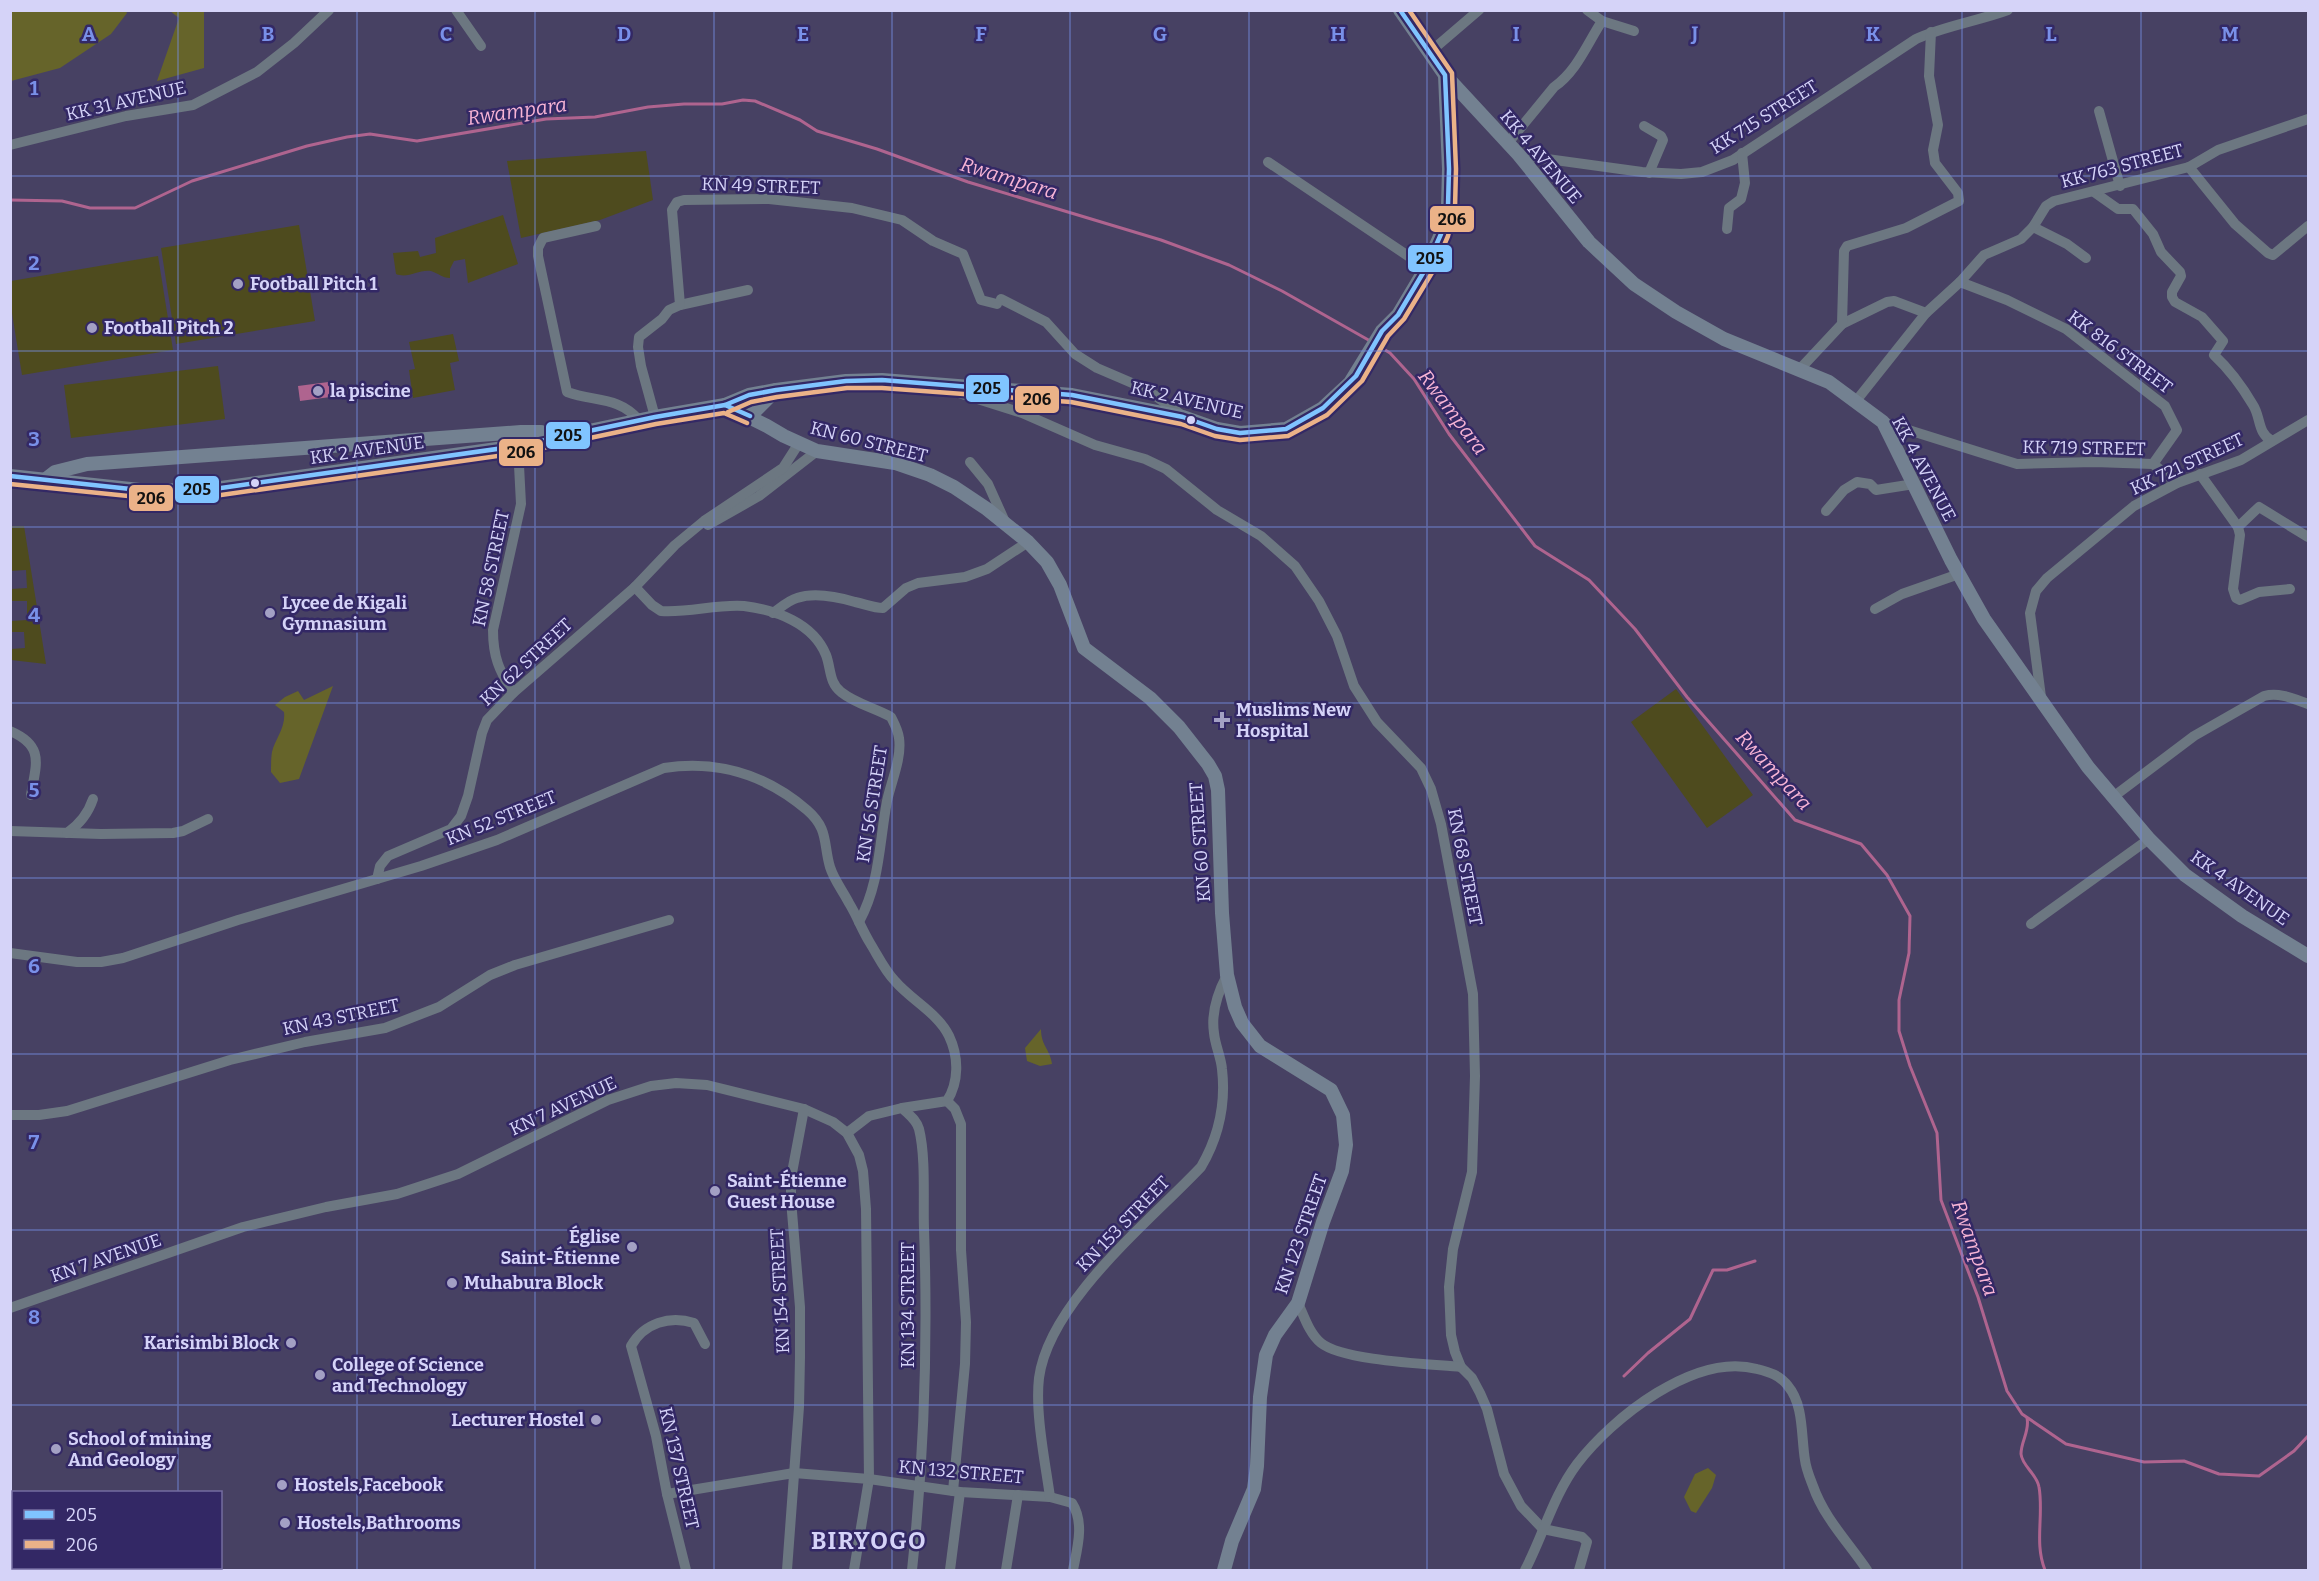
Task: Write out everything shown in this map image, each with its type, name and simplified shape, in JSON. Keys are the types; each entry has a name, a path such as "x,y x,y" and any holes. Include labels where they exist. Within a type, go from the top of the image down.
{"main road":[{"name":"KK 4 AVENUE","path":"1400,10 1445,75 1519,155 1589,242 1634,284 1676,312 1724,339 1829,382 1883,422 1984,619 2088,767 2149,839 2185,875 2206,892 2308,956"},
{"name":"KK 2 AVENUE","path":"10,476 149,491 189,491 295,479 518,446 639,420 725,405 749,395 846,381 926,382 1072,395 1184,417 1217,429 1240,434 1286,429 1323,408 1356,375 1382,331 1398,315 1426,267 1441,234 1448,206 1449,169 1445,75"},
{"path":"725,405 750,416 776,390"},
{"name":"KN 60 STREET","path":"750,416 817,451 895,463 930,475 954,487 1006,524 1047,562 1060,585 1084,648 1127,679 1165,712 1208,764 1215,776 1218,790 1222,913 1227,975 1235,1007 1250,1036 1260,1046 1291,1065"},
{"path":"46,480 55,472 87,464 521,432 542,432 550,439"},
{"name":"KN 123 STREET","path":"1224,1570 1232,1541 1254,1489 1260,1397 1266,1354 1275,1335 1298,1303 1323,1222 1342,1171 1346,1145 1343,1115 1331,1090 1291,1065"}],"street":[{"name":"KK 31 AVENUE","path":"10,145 126,116 193,105 257,72 294,43 329,10"},
{"path":"456,10 481,46"},
{"path":"1430,52 1479,10"},
{"path":"1587,10 1602,21 1634,31"},
{"name":"KK 715 STREET","path":"1519,155 1649,173 1702,172 1733,160 1900,48 1931,32 1975,22 2008,10"},
{"path":"1508,143 1582,57 1602,21"},
{"path":"1842,324 1844,250 1847,246 1906,228 1939,213 1959,201 1960,198 1935,163 1933,150 1938,125 1929,76 1931,32"},
{"path":"2099,111 2120,186"},
{"name":"KK 763 STREET","path":"1856,401 1926,313 1960,282 1984,255 2021,239 2046,206 2054,201 2189,167 2218,150 2308,119"},
{"path":"1644,126 1663,140 1649,173"},
{"path":"1727,229 1729,208 1741,198 1745,183 1742,153"},
{"path":"1268,162 1426,267"},
{"path":"2189,167 2235,224 2268,253 2273,255 2308,226"},
{"path":"2094,192 2118,209 2133,209 2153,234 2161,252 2180,272 2181,276 2172,292 2172,297 2175,302 2202,317 2223,341 2214,355 2255,407 2258,423 2266,438 2272,441"},
{"name":"KN 49 STREET","path":"680,305 672,210 676,202 769,199 852,208 903,220 933,241 963,254 981,300 999,301 1046,322 1075,354 1097,368 1146,389 1184,417"},
{"path":"596,226 543,238 537,248 555,327 564,382 567,392 614,402 630,410 639,420"},
{"path":"2033,226 2067,244 2086,258"},
{"name":"KK 816 STREET","path":"1960,282 2007,300 2066,329 2165,406 2177,430 2153,464"},
{"path":"655,417 641,366 639,337 662,319 669,310 680,305 748,290"},
{"path":"1799,370 1842,324 1887,302 1894,302 1926,313"},
{"name":"KN 68 STREET","path":"926,382 1022,413 1095,445 1145,459 1166,469 1216,510 1261,536 1295,566 1319,601 1337,636 1354,686 1377,722 1421,768 1431,789 1441,824 1473,994 1472,1172 1453,1249 1449,1287 1450,1335 1461,1367 1472,1378 1484,1401 1504,1474 1512,1491 1521,1506 1543,1529"},
{"name":"KK 721 STREET","path":"2042,704 2030,613 2036,591 2047,578 2134,506 2177,483 2241,460 2308,420"},
{"name":"KK 719 STREET","path":"1883,422 2017,464 2094,462 2153,464 2177,483"},
{"name":"KN 62 STREET","path":"377,879 380,866 388,856 451,829 461,816 487,720 513,693 634,587 675,545 704,521 783,468 799,443"},
{"name":"KN 58 STREET","path":"513,693 496,662 493,650 493,630 520,504 518,446"},
{"name":"KN 62 STREET","path":"689,534 728,516 759,496 817,451"},
{"path":"970,462 988,484 1006,524"},
{"path":"2200,474 2238,527 2240,535 2233,589 2236,598 2240,600 2259,592 2290,590"},
{"path":"1826,511 1844,490 1857,482 1870,484 1876,490 1914,484"},
{"path":"2238,527 2259,507 2308,537"},
{"path":"773,613 796,598 813,596 883,608 906,588 918,583 965,577 987,569 1028,542"},
{"path":"1875,609 1902,594 1959,574"},
{"name":"KN 56 STREET","path":"634,587 661,611 743,606 773,613 803,624 817,637 833,682 840,692 891,717 899,739 898,754 882,833 876,881 869,904 859,922"},
{"path":"2113,797 2194,736 2264,696 2285,695 2308,704"},
{"path":"10,731 24,737 34,746 36,758 31,795"},
{"name":"KN 52 STREET","path":"10,953 77,962 101,962 123,958 249,916 421,866 497,840 664,768 690,764 728,768 764,782 806,809 819,821 826,838 830,866 838,886 893,980 940,1023 949,1036 957,1064 952,1092 947,1101"},
{"path":"67,833 79,824 89,811 93,799"},
{"path":"10,831 173,833 183,831 208,819"},
{"path":"2031,924 2149,839"},
{"name":"KN 43 STREET","path":"10,1115 39,1115 67,1111 230,1060 305,1042 385,1028 439,1007 490,975 515,965 669,920"},
{"name":"KN 153 STREET","path":"1050,1497 1038,1402 1039,1379 1049,1341 1092,1279 1120,1247 1201,1167 1208,1156 1218,1130 1224,1100 1222,1068 1213,1032 1213,1018 1220,989 1227,975"},
{"name":"KN 7 AVENUE","path":"10,1308 243,1227 326,1206 397,1194 458,1174 608,1100 651,1086 676,1083 707,1085 804,1109 833,1122 847,1133 860,1155 863,1171 866,1209 870,1479 854,1570"},
{"path":"847,1133 869,1116 947,1101 955,1109 961,1124 961,1250 966,1322 965,1364 950,1570"},
{"name":"KN 134 STREET","path":"902,1108 914,1119 919,1129 923,1171 925,1251 921,1488 912,1570"},
{"name":"KN 154 STREET","path":"787,1570 799,1407 800,1307 791,1200 794,1159 804,1109"},
{"path":"1298,1303 1313,1335 1322,1344 1342,1352 1461,1367"},
{"name":"KN 137 STREET","path":"687,1570 667,1494 656,1436 631,1346 659,1321 685,1320 694,1323 705,1344"},
{"path":"1525,1570 1575,1467 1596,1440 1613,1425 1659,1393 1694,1373 1717,1367 1746,1366 1775,1374 1788,1386 1797,1401 1805,1462 1814,1490 1828,1515 1867,1570"},
{"name":"KN 132 STREET","path":"667,1494 794,1473 870,1479 921,1488 1050,1497"},
{"path":"1006,1570 1018,1495"},
{"path":"1050,1497 1066,1500 1075,1508 1079,1541 1073,1570"},
{"path":"1543,1529 1585,1538 1588,1545 1579,1570"}],"shaded area":[{"path":"125,10 127,13 111,34 60,68 11,81 11,11"},
{"path":"170,11 204,11 204,68 157,81 179,18"},
{"path":"646,151 653,200 600,220 521,238 507,161"},
{"path":"503,215 518,264 468,283 465,259 454,261 450,269 450,278 431,271 396,274 393,253 418,251 420,257 436,253 435,238"},
{"name":"Football Pitch 1","path":"299,225 315,321 176,344 161,248"},
{"name":"Football Pitch 2","path":"158,256 173,350 22,375 11,307 11,281"},
{"path":"453,334 459,361 450,363 455,390 413,398 409,370 415,369 409,342"},
{"path":"218,366 225,419 71,438 64,385"},
{"name":"la piscine","path":"336,381 338,396 300,401 298,386"},
{"path":"11,526 24,526 46,664 11,660 11,649 25,648 24,632 11,632 11,621 27,620 27,601 11,601 11,589 27,588 26,570 11,571"},
{"path":"333,686 299,779 280,783 271,772 271,759 273,747 283,723 284,712 275,705 298,691 304,700"},
{"path":"1676,689 1753,795 1707,828 1631,722"},
{"path":"1041,1029 1042,1040 1052,1064 1040,1066 1027,1061 1025,1048"},
{"path":"1708,1468 1716,1475 1712,1488 1696,1513 1691,1511 1684,1497 1695,1474"}],"waterway":[{"name":"Rwampara","path":"10,200 62,201 90,208 135,208 192,181 307,146 347,137 370,134 417,141 546,119 595,117 648,107 755,101 800,120 817,131 877,149 968,182 1161,240 1229,265 1282,291 1372,342"},
{"name":"Rwampara","path":"1377,345 1390,353 1414,379 1449,434 1535,546 1589,580 1635,629 1687,697 1795,820 1861,844 1887,875 1910,916 1909,953 1899,1000 1899,1031 1910,1066 1937,1133 1941,1200 1978,1297 2007,1391 2022,1414 2066,1444 2144,1462 2184,1461 2219,1474 2259,1476 2294,1451 2308,1436"},
{"path":"1624,1376 1690,1319 1713,1270 1727,1270 1755,1261"},
{"path":"2027,1418 2021,1454 2038,1482 2040,1550 2045,1570"}],"transit line":[{"name":"205","path":"725,405 749,395 776,390 846,381 882,380 1072,395 1183,417 1217,429 1240,433 1286,429 1323,408 1356,376 1382,331 1398,315 1426,268 1441,234 1448,206 1449,169 1445,75 1400,10"},
{"name":"206","path":"728,412 751,402 777,397 847,388 882,388 1071,402 1181,424 1215,436 1240,440 1288,436 1327,415 1362,381 1388,336 1404,319 1433,271 1448,236 1455,208 1456,169 1452,73 1409,10"},
{"name":"205","path":"10,476 149,491 214,489 518,446 655,417 725,405 750,416"},
{"name":"206","path":"10,484 148,498 214,496 519,453 656,424 724,413 747,423"}],"place":[{"name":"Football Pitch 1","path":"238,284"},
{"name":"Football Pitch 2","path":"92,328"},
{"name":"la piscine","path":"318,391"},
{"name":"Lycee de Kigali Gymnasium","path":"270,613"},
{"name":"Muslims New Hospital","path":"1222,720"},
{"name":"Saint-Étienne Guest House","path":"715,1191"},
{"name":"Église Saint-Étienne","path":"632,1247"},
{"name":"Muhabura Block","path":"452,1283"},
{"name":"Karisimbi Block","path":"291,1343"},
{"name":"College of Science and Technology","path":"320,1375"},
{"name":"Lecturer Hostel","path":"596,1420"},
{"name":"School of mining And Geology","path":"56,1449"},
{"name":"Hostels,Facebook","path":"282,1485"},
{"name":"Hostels,Bathrooms","path":"285,1523"}],"district":[{"name":"BIRYOGO","path":"869,1541"}]}
